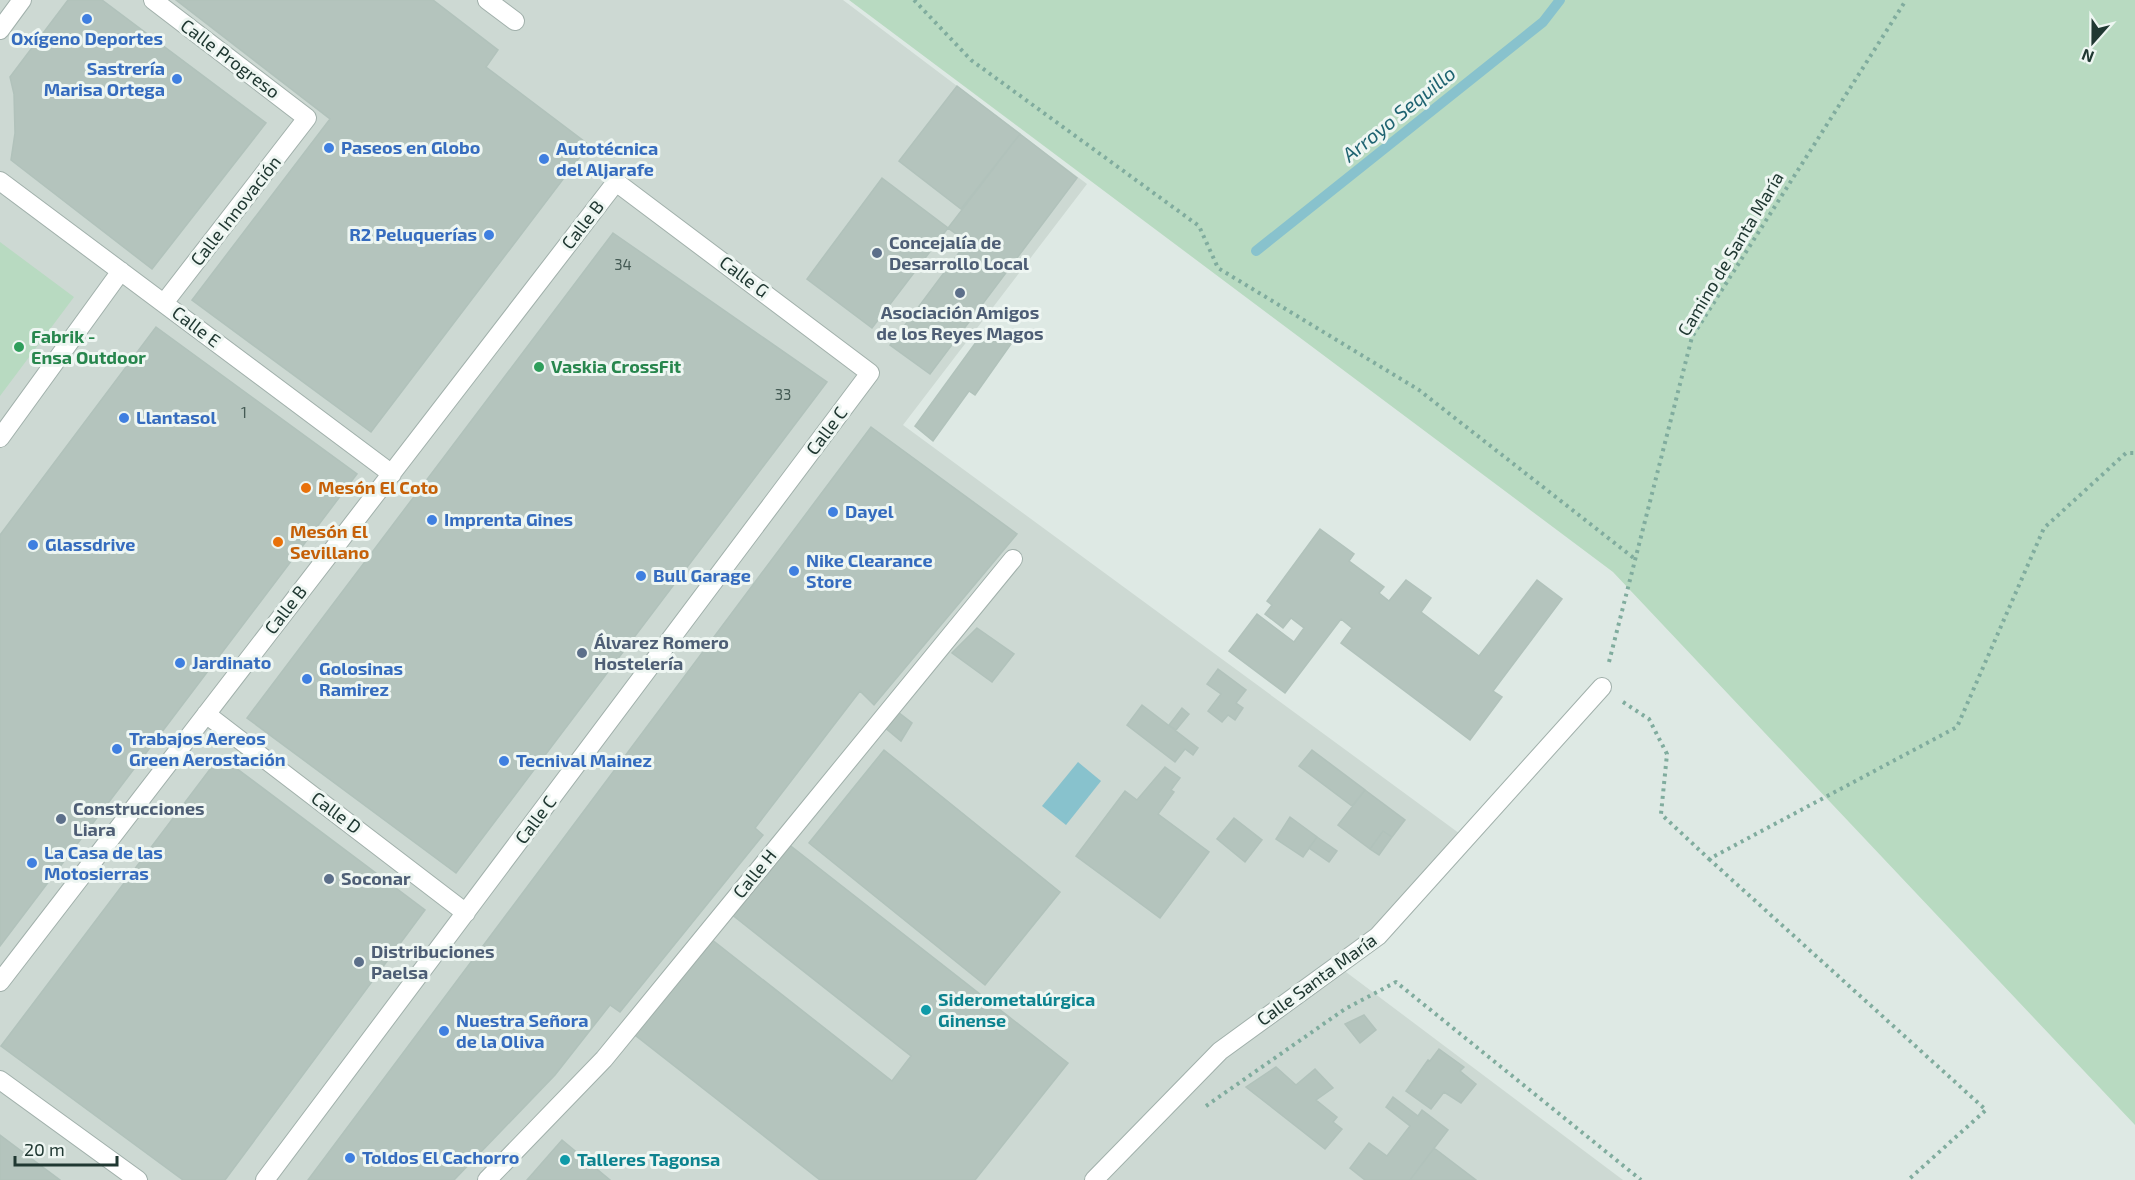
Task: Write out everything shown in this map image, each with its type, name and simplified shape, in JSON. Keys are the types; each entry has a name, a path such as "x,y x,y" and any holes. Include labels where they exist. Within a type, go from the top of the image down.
{"street":[{"path":"0,30 22,0"},
{"name":"Calle Progreso","path":"153,0 307,118"},
{"path":"487,0 515,21"},
{"name":"Calle Innovación","path":"164,303 307,118"},
{"name":"Calle E","path":"0,182 392,474"},
{"name":"Calle G","path":"616,182 870,373"},
{"name":"Calle B","path":"0,982 616,182"},
{"path":"0,438 121,271"},
{"name":"Calle C","path":"265,1180 870,373"},
{"name":"Calle H","path":"487,1180 604,1059 1013,559"},
{"name":"Calle Santa María","path":"1094,1180 1220,1051 1378,936 1602,687"},
{"name":"Calle D","path":"206,714 466,913"},
{"path":"0,1080 138,1180"}],"path":[{"path":"914,0 971,60 1199,226 1218,268 1419,390 1635,560"},
{"name":"Camino de Santa María","path":"1602,687 1692,337 1906,0"},
{"path":"1709,859 1957,727 2044,528 2126,453 2135,453"},
{"path":"1602,687 1649,719 1667,754 1661,814 1986,1110 1908,1180"},
{"path":"1200,1110 1345,1009 1396,982 1641,1180"}],"shaded area":[{"path":"0,0 843,0 1087,184 903,425 1467,839 1338,966 1623,1180 0,1180"}],"green space":[{"path":"849,0 2135,0 2135,1125 1613,572"},
{"name":"Fabrik - Ensa Outdoor","path":"0,242 74,297 0,396"}],"water":[{"path":"1078,762 1101,781 1066,825 1042,806"}],"building":[{"path":"68,0 102,0 266,123 152,269 11,160 15,133 14,94 10,77"},
{"path":"176,0 433,0 498,50 486,67 589,145 371,432 192,300 330,119"},
{"path":"957,86 1020,134 961,209 899,161"},
{"name":"Asociación Amigos de los Reyes Magos","path":"1020,134 1077,178 930,374 890,345 967,242 948,228"},
{"name":"Concejalía de Desarrollo Local","path":"882,178 948,228 872,328 807,279"},
{"path":"613,233 827,382 456,873 247,718"},
{"path":"156,327 357,474 0,946 0,535"},
{"path":"987,327 1011,344 975,395 969,391 933,441 915,426"},
{"path":"871,427 1017,534 874,705 860,691 755,828 763,835 620,1012 610,1005 555,1075 454,1180 308,1180"},
{"path":"1320,529 1354,554 1349,561 1384,587 1379,593 1389,601 1406,580 1431,598 1421,612 1479,656 1537,580 1562,599 1493,691 1502,697 1470,740 1341,643 1352,628 1341,619 1285,693 1229,651 1257,614 1294,642 1304,628 1291,618 1283,628 1265,614 1272,605 1267,601"},
{"path":"977,628 1014,654 992,682 952,653"},
{"path":"1218,669 1246,690 1236,703 1243,708 1235,720 1228,715 1222,722 1208,711 1221,694 1207,684"},
{"path":"1142,705 1198,748 1193,755 1185,749 1175,762 1127,725"},
{"path":"1182,708 1189,714 1176,730 1169,725"},
{"path":"898,712 912,723 901,741 884,727"},
{"path":"884,750 1060,892 985,985 809,843"},
{"path":"1312,750 1365,790 1352,806 1299,766"},
{"path":"220,756 425,910 225,1180 183,1180 1,1046"},
{"path":"1165,767 1180,778 1171,790 1174,792 1158,814 1209,852 1160,918 1076,856 1125,791 1137,800"},
{"path":"1365,790 1405,820 1392,837 1383,831 1370,849 1338,825"},
{"path":"1290,817 1317,837 1303,857 1276,839"},
{"path":"1234,818 1262,840 1245,862 1217,839"},
{"path":"1383,831 1392,837 1379,855 1370,849"},
{"path":"1317,837 1337,851 1329,862 1309,848"},
{"name":"Siderometalúrgica Ginense","path":"787,843 1068,1063 975,1180 820,1180 635,1035 711,939 892,1081 911,1056 731,914"},
{"path":"1364,1015 1376,1030 1360,1043 1345,1024"},
{"path":"1439,1049 1464,1067 1460,1071 1476,1084 1461,1103 1444,1092 1431,1109 1406,1091 1428,1060 1430,1061"},
{"path":"1276,1067 1296,1085 1315,1069 1333,1088 1316,1100 1337,1117 1333,1122 1342,1129 1325,1149 1246,1087"},
{"path":"1393,1097 1418,1116 1422,1110 1448,1130 1410,1180 1365,1180 1350,1168 1369,1143 1387,1156 1410,1126 1386,1107"},
{"path":"0,1135 60,1180 0,1180"},
{"name":"Talleres Tagonsa","path":"562,1140 610,1180 527,1180"},
{"path":"1434,1148 1476,1180 1410,1180"}],"waterway":[{"name":"Arroyo Sequillo","path":"1256,251 1543,22 1560,0"}],"place":[{"name":"Oxígeno Deportes","path":"87,19"},
{"name":"Sastrería Marisa Ortega","path":"177,79"},
{"name":"Paseos en Globo","path":"329,148"},
{"name":"Autotécnica del Aljarafe","path":"544,159"},
{"name":"R2 Peluquerías","path":"489,235"},
{"name":"Concejalía de Desarrollo Local","path":"877,253"},
{"name":"Asociación Amigos de los Reyes Magos","path":"960,293"},
{"name":"Fabrik - Ensa Outdoor","path":"19,347"},
{"name":"Vaskia CrossFit","path":"539,367"},
{"name":"Llantasol","path":"124,418"},
{"name":"Mesón El Coto","path":"306,488"},
{"name":"Dayel","path":"833,512"},
{"name":"Imprenta Gines","path":"432,520"},
{"name":"Mesón El Sevillano","path":"278,542"},
{"name":"Glassdrive","path":"33,545"},
{"name":"Nike Clearance Store","path":"794,571"},
{"name":"Bull Garage","path":"641,576"},
{"name":"Álvarez Romero Hostelería","path":"582,653"},
{"name":"Jardinato","path":"180,663"},
{"name":"Golosinas Ramirez","path":"307,679"},
{"name":"Trabajos Aereos Green Aerostación","path":"117,749"},
{"name":"Tecnival Mainez","path":"504,761"},
{"name":"Construcciones Liara","path":"61,819"},
{"name":"La Casa de las Motosierras","path":"32,863"},
{"name":"Soconar","path":"329,879"},
{"name":"Distribuciones Paelsa","path":"359,962"},
{"name":"Siderometalúrgica Ginense","path":"926,1010"},
{"name":"Nuestra Señora de la Oliva","path":"444,1031"},
{"name":"Toldos El Cachorro","path":"350,1158"},
{"name":"Talleres Tagonsa","path":"565,1160"}]}
